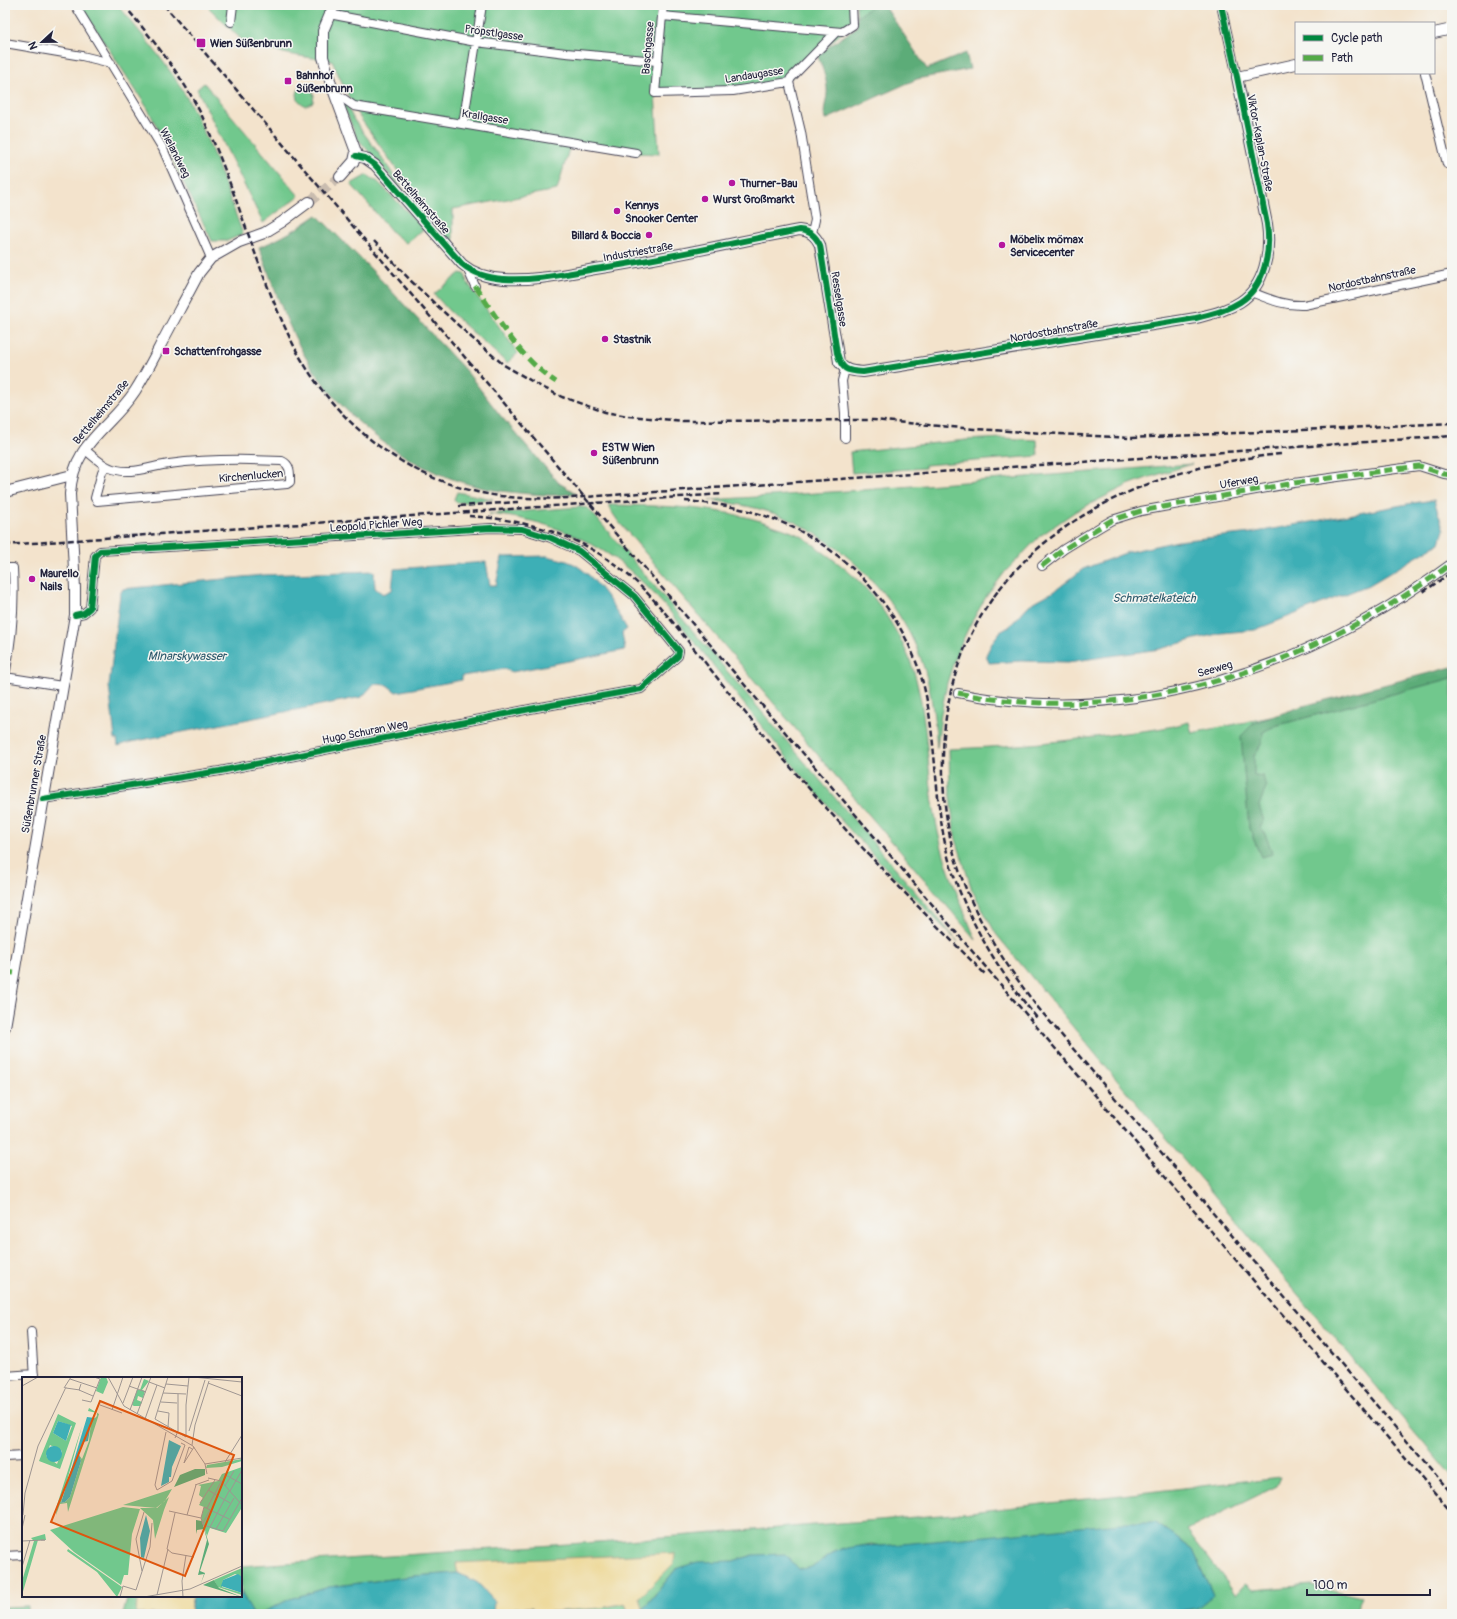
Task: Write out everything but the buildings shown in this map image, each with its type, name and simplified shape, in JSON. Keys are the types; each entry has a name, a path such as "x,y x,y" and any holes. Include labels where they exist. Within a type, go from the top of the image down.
{"street":[{"name":"Wielandweg","path":"75,5 163,149 211,258"},
{"path":"231,22 232,5"},
{"path":"462,124 482,5"},
{"name":"Baschgasse","path":"655,93 663,5"},
{"path":"662,16 836,32 846,31 853,25 852,5"},
{"name":"Viktor-Kaplan-Straße","path":"1221,5 1268,233 1268,255 1257,284"},
{"path":"332,10 323,31 323,53 327,73 354,145 356,156 352,164 340,177"},
{"name":"Pröpstlgasse","path":"332,10 476,42 566,53 657,61"},
{"path":"1435,33 1452,29"},
{"name":"Landaugasse","path":"655,93 733,91 789,82 791,78 836,32"},
{"path":"5,43 82,56 111,63"},
{"path":"1237,77 1295,64"},
{"path":"1425,74 1447,164"},
{"path":"789,82 801,132 816,220 812,233"},
{"name":"Krallgasse","path":"334,94 354,106 636,153"},
{"name":"Bettelheimstraße","path":"356,156 364,158 375,165 425,220 456,259 467,268"},
{"name":"Bettelheimstraße","path":"73,545 70,494 72,475 76,464 84,449 94,436 127,402 135,391 199,273 211,258 239,242 264,232 282,222 309,202"},
{"name":"Industriestraße","path":"467,268 493,277 514,279 534,278 670,256 799,230 812,233"},
{"name":"Resselgasse","path":"812,233 817,238 820,245 837,353 839,362 845,369"},
{"path":"467,268 474,286"},
{"name":"Nordostbahnstraße","path":"1251,292 1275,302 1304,305 1452,274"},
{"name":"Nordostbahnstraße","path":"845,369 863,372 1196,318 1217,313 1241,302 1257,284"},
{"path":"845,369 842,381 845,413 845,438"},
{"name":"Kirchenlucken","path":"84,449 106,466 113,469 127,471 199,461 282,461 286,462 289,468 290,482 288,484 97,501 95,498 102,472 106,466"},
{"name":"Uferweg","path":"1042,566 1064,549 1112,520 1141,511 1294,483 1408,467 1423,467 1452,475"},
{"path":"5,492 72,475"},
{"name":"Leopold Pichler Weg","path":"74,615 84,613 90,608 95,556 100,551 491,528 522,529 550,538 580,551 634,596 679,651 678,656"},
{"name":"Süßenbrunner Straße","path":"5,1027 9,972 43,799 74,615 76,588 73,545"},
{"name":"Seeweg","path":"958,693 1028,702 1084,702 1136,698 1198,686 1273,663 1320,643 1376,613 1452,563"},
{"path":"5,568 14,568 13,619 5,676 62,686"},
{"name":"Hugo Schuran Weg","path":"43,799 220,771 641,689 678,656"},
{"path":"5,1376 34,1376 31,1332"},
{"path":"5,1457 22,1456"},
{"path":"5,1556 22,1555"}],"green space":[{"path":"80,5 118,5 172,73 196,114 218,165 243,234 227,241 212,241 148,109"},
{"path":"206,5 852,5 854,22 791,78 745,90 655,93 659,154 636,153 571,142 557,190 453,209 453,246 356,112 332,61 293,55 247,45"},
{"path":"856,5 873,5 857,17"},
{"path":"873,5 884,5 927,69 966,53 970,69 917,79 825,120 824,112 827,88 824,72 817,55 854,29 857,25 857,17"},
{"path":"204,83 299,196 263,223 197,89"},
{"path":"302,86 312,91 314,95 313,102 305,106 298,100 297,94 299,88"},
{"path":"342,102 346,104 354,120 409,198 357,138"},
{"path":"367,175 378,182 424,229 406,243 393,233 351,184"},
{"path":"317,215 369,267 467,372 500,415 559,483 576,493 549,495 500,491 470,484 440,474 385,444 338,402 302,351 279,300 259,247 289,233"},
{"path":"460,273 465,274 467,282 518,353 507,363 449,311 434,294"},
{"path":"1003,438 1037,440 1038,456 925,465 925,468 852,473 850,452 966,440"},
{"path":"1192,464 1128,485 1076,511 1040,536 1005,572 986,597 957,652 947,683 941,714 937,748 930,690 916,646 904,623 872,580 831,544 786,518 768,511 748,506 709,500 862,490"},
{"path":"457,492 493,499 457,503 454,499"},
{"path":"609,505 695,508 737,515 783,529 805,538 861,583 874,598 886,614 906,651 916,679 923,713 932,799 938,832 952,879 976,940 618,521 609,508"},
{"path":"580,507 588,508 958,942 832,811 793,765 690,636 655,595 629,570 600,549 573,535 533,521 489,514"},
{"path":"1452,667 1452,678 1275,726 1263,732 1262,743 1254,756 1254,775 1263,776 1266,787 1259,806 1264,821 1260,828 1264,832 1273,854 1261,857 1253,838 1253,833 1249,829 1241,736 1254,723 1303,706"},
{"path":"1452,673 1452,1477 1116,1079 996,934 972,890 955,836 950,797 949,749 1075,739 1153,730 1189,722 1192,733 1344,702"},
{"path":"1281,1477 1277,1486 1187,1530 1236,1594 1245,1584 1254,1590 1311,1585 1362,1597 1356,1609 1319,1614 1163,1614 1197,1608 1213,1595 1193,1550 1156,1523 882,1546 871,1544 836,1551 810,1569 799,1569 754,1555 733,1561 676,1569 643,1609 640,1597 674,1563 456,1563 458,1573 414,1576 329,1587 290,1599 260,1614 253,1614 242,1594 242,1566 627,1540 953,1514"},
{"path":"128,1597 138,1597 136,1614 123,1614"},
{"path":"625,1603 629,1614 547,1614 547,1612 601,1608"},
{"path":"28,1606 28,1614 5,1614 5,1607"},
{"path":"532,1607 534,1614 505,1614 514,1608"}],"sand":[{"path":"675,1553 674,1563 640,1597 643,1609 640,1613 629,1614 625,1603 601,1608 548,1612 547,1614 534,1614 532,1607 514,1608 505,1614 493,1614 494,1601 478,1583 458,1573 456,1563"},
{"path":"138,1597 193,1597 191,1605 192,1614 136,1614"}],"water":[{"name":"Schmatelkateich","path":"1434,500 1444,530 1440,543 1371,584 1255,630 1222,633 1160,649 1068,662 1021,661 989,663 986,655 993,641 1000,632 1009,627 1029,605 1056,590 1083,569 1128,552 1178,541 1251,533"},
{"name":"Mlnarskywasser","path":"547,556 574,564 597,584 611,602 627,629 622,633 625,650 512,672 505,669 462,676 462,680 396,692 387,685 374,684 362,697 131,742 118,746 117,739 115,739 109,686 120,594 123,589 263,575 374,571 375,588 383,594 392,590 394,569 486,562 490,585 496,585 502,557"},
{"path":"1121,1523 1156,1523 1193,1550 1213,1595 1197,1608 1163,1614 625,1614 640,1613 676,1569 697,1562 733,1561 754,1555 785,1554 799,1569 805,1569 815,1565 835,1552 858,1546 882,1546"},
{"path":"458,1573 478,1583 494,1601 493,1614 260,1614 290,1599 329,1587 414,1576"},
{"path":"242,1594 253,1614 192,1614 191,1605 193,1597 242,1597"}],"tunnel":[{"path":"309,202 340,177"}],"railway":[{"path":"124,5 156,44 185,85 201,114 226,172 269,291 295,348 310,373 327,397 347,419 369,439 393,456 419,471 445,483 497,496 570,498 1452,436"},
{"path":"164,5 1452,1513"},
{"path":"374,241 411,281 472,338 504,365 562,397 605,412 628,416 683,421 873,420 974,429 1130,438 1452,423"},
{"path":"1281,454 1217,464 1156,481 1100,506 1049,539 1006,580 973,630 952,688 943,755 943,785 946,815 955,859 967,891 983,925 1013,973 1035,1004 1452,1494"},
{"path":"5,545 722,494"},
{"path":"685,501 739,508 787,525 816,541 843,560 867,583 888,609 905,638 919,669 927,701 933,742 941,824 950,864 957,885 975,925 986,945 1010,983 1037,1018"},
{"path":"459,506 518,502"},
{"path":"469,516 507,520 562,535 597,552 635,581 664,612 756,726 818,799 929,918 986,975"},
{"path":"1423,592 1452,572"}],"marked path":[{"path":"475,286 521,350 543,373 556,382"},
{"path":"1042,566 1064,549 1112,520 1141,511 1294,483 1419,466 1452,475"},
{"path":"958,693 1024,702 1089,702 1154,695 1218,680 1280,659 1340,632 1398,600 1452,563"},
{"path":"5,972 14,973"}],"cycle path":[{"path":"356,156 365,158 375,165 462,264 477,273 493,278 527,279 550,277 646,261 799,230 806,231 814,236 820,245 837,353 843,366 852,371 863,372 1196,318 1229,308 1249,295 1261,277 1267,256 1268,245 1267,224 1221,5"},
{"path":"43,799 220,771 530,709 641,689 678,656 679,651 634,596 579,551 551,538 522,529 491,528 100,551 95,556 90,608 84,613 75,615"}],"place":[{"name":"Wien Süßenbrunn","path":"201,43"},
{"name":"Bahnhof Süßenbrunn","path":"288,81"},
{"name":"Thurner-Bau","path":"732,183"},
{"name":"Wurst Großmarkt","path":"705,199"},
{"name":"Kennys Snooker Center","path":"617,211"},
{"name":"Billard & Boccia","path":"649,235"},
{"name":"Möbelix mömax Servicecenter","path":"1002,245"},
{"name":"Stastnik","path":"605,339"},
{"name":"Schattenfrohgasse","path":"166,351"},
{"name":"ESTW Wien Süßenbrunn","path":"594,453"},
{"name":"Maurello Nails","path":"32,579"}]}
